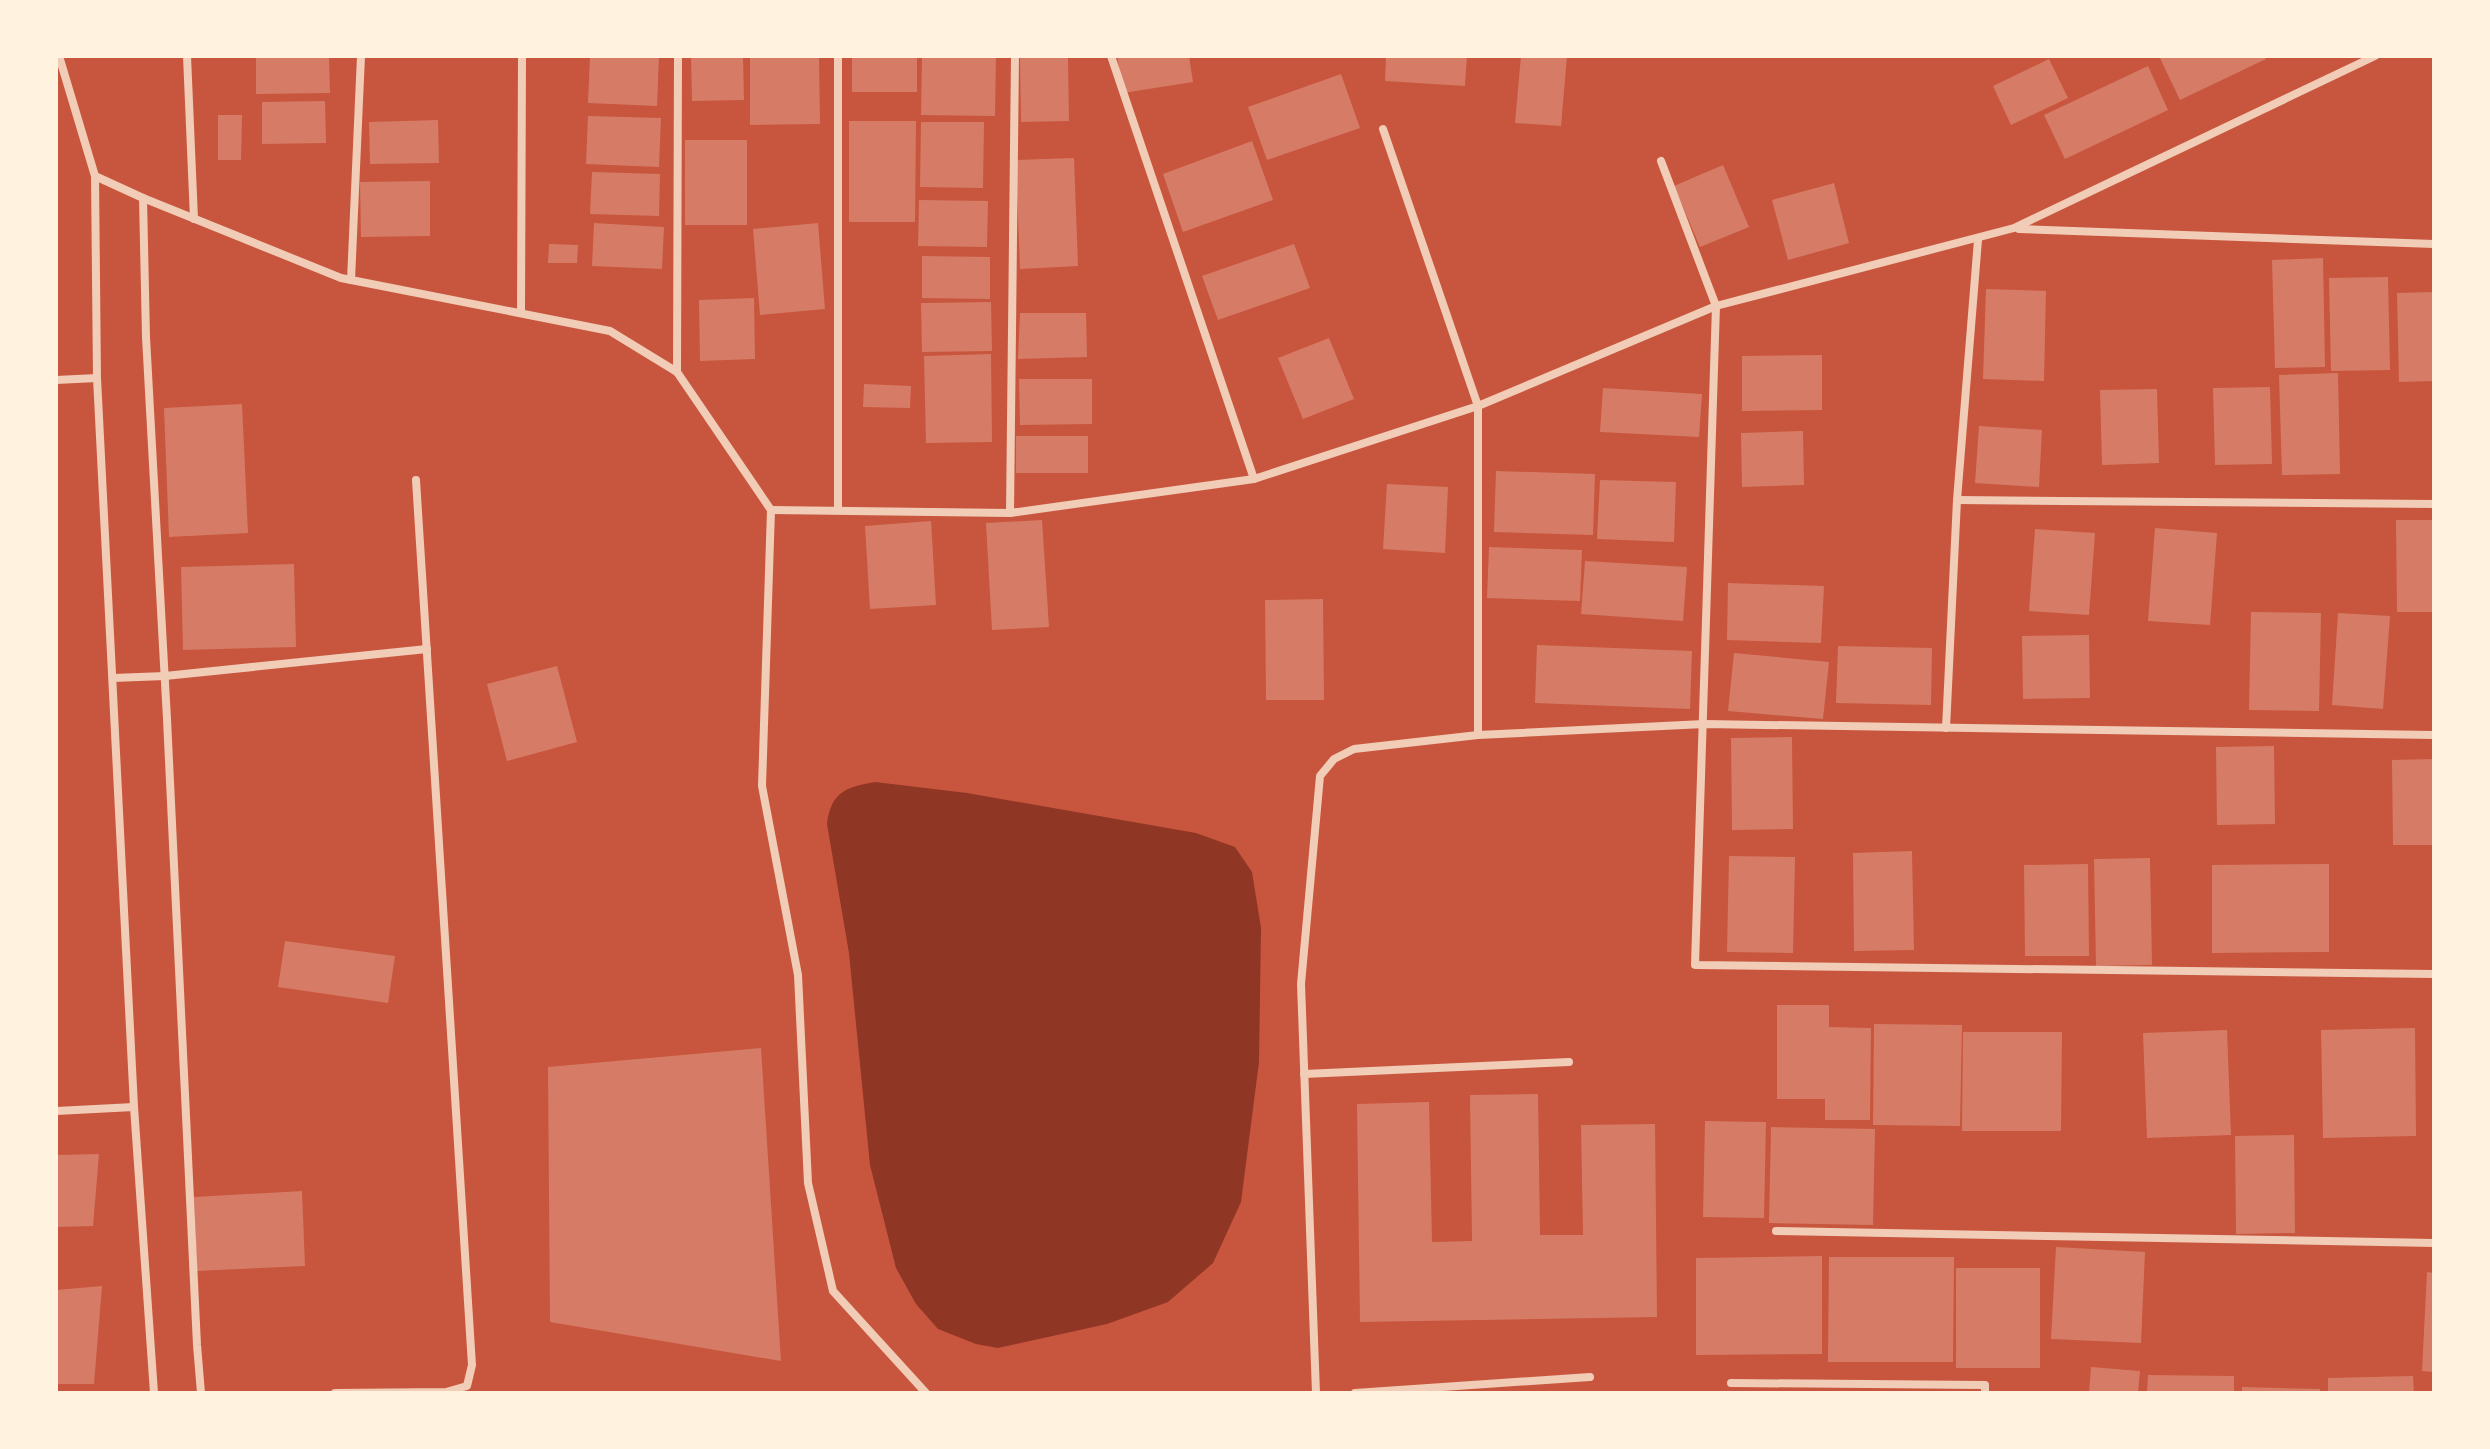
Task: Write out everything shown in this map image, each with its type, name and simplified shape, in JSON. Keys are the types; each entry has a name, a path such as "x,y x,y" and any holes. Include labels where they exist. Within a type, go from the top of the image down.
{"street":[{"path":"59,56 95,176 97,378 134,1107 154,1393"},
{"path":"187,56 194,219"},
{"path":"351,280 361,56"},
{"path":"521,313 522,56"},
{"path":"677,372 678,56"},
{"path":"838,56 838,510"},
{"path":"1010,513 1015,56"},
{"path":"1111,56 1254,479"},
{"path":"771,510 1010,513 1254,479 1478,406 1716,306 1978,240 2014,228 2375,56"},
{"path":"1383,129 1478,406 1478,735"},
{"path":"1661,161 1716,306 1695,965 2434,974"},
{"path":"95,176 194,219 351,280 610,331 677,372 771,510 762,786 798,975 808,1183 833,1291 926,1393"},
{"path":"143,198 146,337 201,1393"},
{"path":"2014,228 2434,244"},
{"path":"1946,728 1957,500 1978,240"},
{"path":"56,380 97,378"},
{"path":"335,1393 446,1392 467,1386 472,1365 416,480"},
{"path":"1957,500 2434,504"},
{"path":"113,678 165,676 427,649"},
{"path":"1316,1393 1301,984 1320,776 1334,759 1354,749 1478,735 1704,724 2434,735"},
{"path":"1304,1074 1569,1062"},
{"path":"56,1111 134,1107"},
{"path":"1776,1231 2434,1243"},
{"path":"1355,1393 1590,1377"},
{"path":"1731,1383 1985,1385 1985,1393"}],"shaded area":[{"path":"875,782 967,793 1196,833 1235,847 1252,872 1261,928 1259,1062 1241,1202 1213,1263 1168,1302 1107,1324 998,1348 976,1344 938,1329 916,1304 896,1268 870,1165 849,953 827,824 836,798 848,789"}],"building":[{"path":"256,56 329,56 330,93 256,94"},
{"path":"590,56 659,56 657,106 588,103"},
{"path":"691,56 743,56 744,100 692,101"},
{"path":"750,56 819,56 820,124 750,125"},
{"path":"852,56 917,56 917,92 852,92"},
{"path":"922,56 996,56 995,116 921,115"},
{"path":"1020,56 1068,56 1069,121 1021,122"},
{"path":"1117,56 1189,56 1193,82 1123,93"},
{"path":"1386,56 1467,56 1465,86 1385,81"},
{"path":"1521,56 1567,56 1561,126 1515,123"},
{"path":"2159,56 2264,56 2266,59 2180,100"},
{"path":"2049,59 2068,98 2011,125 1993,86"},
{"path":"2148,66 2168,110 2065,159 2044,115"},
{"path":"1341,74 1360,128 1267,160 1248,107"},
{"path":"325,101 326,143 262,144 262,102"},
{"path":"218,115 242,115 241,160 218,160"},
{"path":"588,116 661,118 659,167 586,164"},
{"path":"438,120 439,163 370,164 369,122"},
{"path":"849,121 916,121 915,222 849,222"},
{"path":"921,122 984,122 983,188 920,187"},
{"path":"685,140 747,140 747,225 685,225"},
{"path":"1252,141 1273,200 1183,232 1163,174"},
{"path":"1074,158 1078,266 1020,269 1016,160"},
{"path":"1723,165 1749,227 1700,247 1674,186"},
{"path":"592,172 660,174 659,216 590,214"},
{"path":"430,181 430,236 361,237 360,182"},
{"path":"1834,183 1849,243 1788,260 1772,200"},
{"path":"919,200 988,201 987,247 918,246"},
{"path":"594,223 664,227 662,269 592,266"},
{"path":"818,223 825,309 760,315 753,229"},
{"path":"549,244 578,245 577,263 548,263"},
{"path":"1294,244 1310,288 1218,320 1202,276"},
{"path":"922,256 990,257 990,299 922,298"},
{"path":"2323,258 2325,367 2275,368 2272,260"},
{"path":"2388,277 2390,370 2331,371 2329,278"},
{"path":"1986,289 2046,291 2044,381 1983,379"},
{"path":"2434,292 2434,381 2399,382 2397,293"},
{"path":"754,298 755,359 700,361 699,300"},
{"path":"991,302 992,351 922,352 921,303"},
{"path":"1020,313 1086,313 1087,357 1018,359"},
{"path":"1329,338 1354,399 1303,419 1278,358"},
{"path":"991,354 992,442 926,443 924,356"},
{"path":"1822,355 1822,410 1742,411 1742,356"},
{"path":"2338,373 2340,474 2282,475 2279,375"},
{"path":"1019,379 1092,379 1092,424 1020,425"},
{"path":"864,384 911,386 910,408 863,407"},
{"path":"2270,387 2272,464 2215,465 2213,388"},
{"path":"1603,388 1702,394 1699,437 1600,432"},
{"path":"2157,389 2159,463 2102,465 2100,390"},
{"path":"242,404 248,533 169,537 164,408"},
{"path":"1979,426 2042,430 2039,487 1975,483"},
{"path":"1803,431 1804,485 1742,487 1741,433"},
{"path":"1016,436 1088,436 1088,473 1016,473"},
{"path":"1496,471 1595,474 1593,535 1494,532"},
{"path":"1600,480 1676,482 1674,542 1597,539"},
{"path":"1387,484 1448,487 1445,553 1383,549"},
{"path":"1042,520 1049,627 992,630 986,523"},
{"path":"2396,520 2434,520 2434,612 2397,612"},
{"path":"931,521 936,605 870,609 865,526"},
{"path":"2155,528 2217,533 2210,625 2148,621"},
{"path":"2035,529 2095,533 2089,615 2029,611"},
{"path":"1489,547 1582,550 1580,601 1487,598"},
{"path":"1585,561 1687,567 1683,621 1581,614"},
{"path":"294,564 296,647 183,650 181,567"},
{"path":"1728,583 1824,586 1821,643 1727,640"},
{"path":"1323,599 1324,700 1266,700 1265,600"},
{"path":"2251,612 2321,613 2319,711 2249,710"},
{"path":"2338,613 2390,616 2383,709 2332,705"},
{"path":"2089,635 2090,698 2023,699 2022,636"},
{"path":"1537,645 1692,651 1690,709 1535,703"},
{"path":"1838,646 1932,648 1931,705 1836,703"},
{"path":"1734,653 1829,662 1823,719 1728,711"},
{"path":"557,666 577,742 507,761 487,684"},
{"path":"1792,737 1793,829 1732,830 1731,738"},
{"path":"2274,746 2275,824 2217,825 2216,747"},
{"path":"2434,759 2434,845 2393,845 2392,760"},
{"path":"1912,851 1914,950 1854,951 1853,853"},
{"path":"1729,856 1795,857 1793,953 1727,952"},
{"path":"2150,858 2152,965 2096,966 2094,859"},
{"path":"2088,864 2089,956 2025,956 2024,865"},
{"path":"2329,864 2329,952 2212,953 2212,865"},
{"path":"285,941 395,956 388,1003 278,987"},
{"path":"1777,1005 1829,1005 1829,1027 1871,1028 1870,1120 1825,1120 1825,1099 1777,1099"},
{"path":"1874,1024 1962,1025 1960,1126 1873,1125"},
{"path":"2415,1028 2416,1136 2323,1138 2321,1030"},
{"path":"2227,1030 2231,1135 2147,1138 2143,1033"},
{"path":"1963,1032 2062,1032 2061,1131 1962,1131"},
{"path":"761,1048 781,1361 550,1322 548,1067"},
{"path":"1538,1094 1540,1235 1583,1235 1581,1125 1655,1124 1657,1317 1360,1322 1357,1104 1429,1102 1432,1242 1472,1241 1470,1095"},
{"path":"1705,1121 1766,1122 1764,1218 1703,1217"},
{"path":"1771,1127 1875,1129 1873,1225 1769,1223"},
{"path":"2294,1135 2295,1233 2236,1234 2235,1136"},
{"path":"99,1154 93,1226 56,1227 56,1155"},
{"path":"302,1191 305,1266 197,1271 194,1197"},
{"path":"2056,1247 2145,1252 2141,1343 2051,1339"},
{"path":"1822,1256 1822,1354 1696,1355 1696,1258"},
{"path":"1829,1257 1954,1257 1953,1362 1828,1362"},
{"path":"1956,1268 2040,1268 2040,1368 1956,1368"},
{"path":"2427,1272 2434,1273 2434,1372 2422,1371"},
{"path":"102,1286 94,1384 56,1384 56,1290"},
{"path":"2091,1367 2140,1371 2138,1393 2089,1393"},
{"path":"2148,1375 2234,1376 2234,1393 2147,1393"},
{"path":"2413,1376 2414,1393 2328,1393 2328,1378"},
{"path":"2242,1387 2320,1389 2320,1393 2242,1393"}]}
